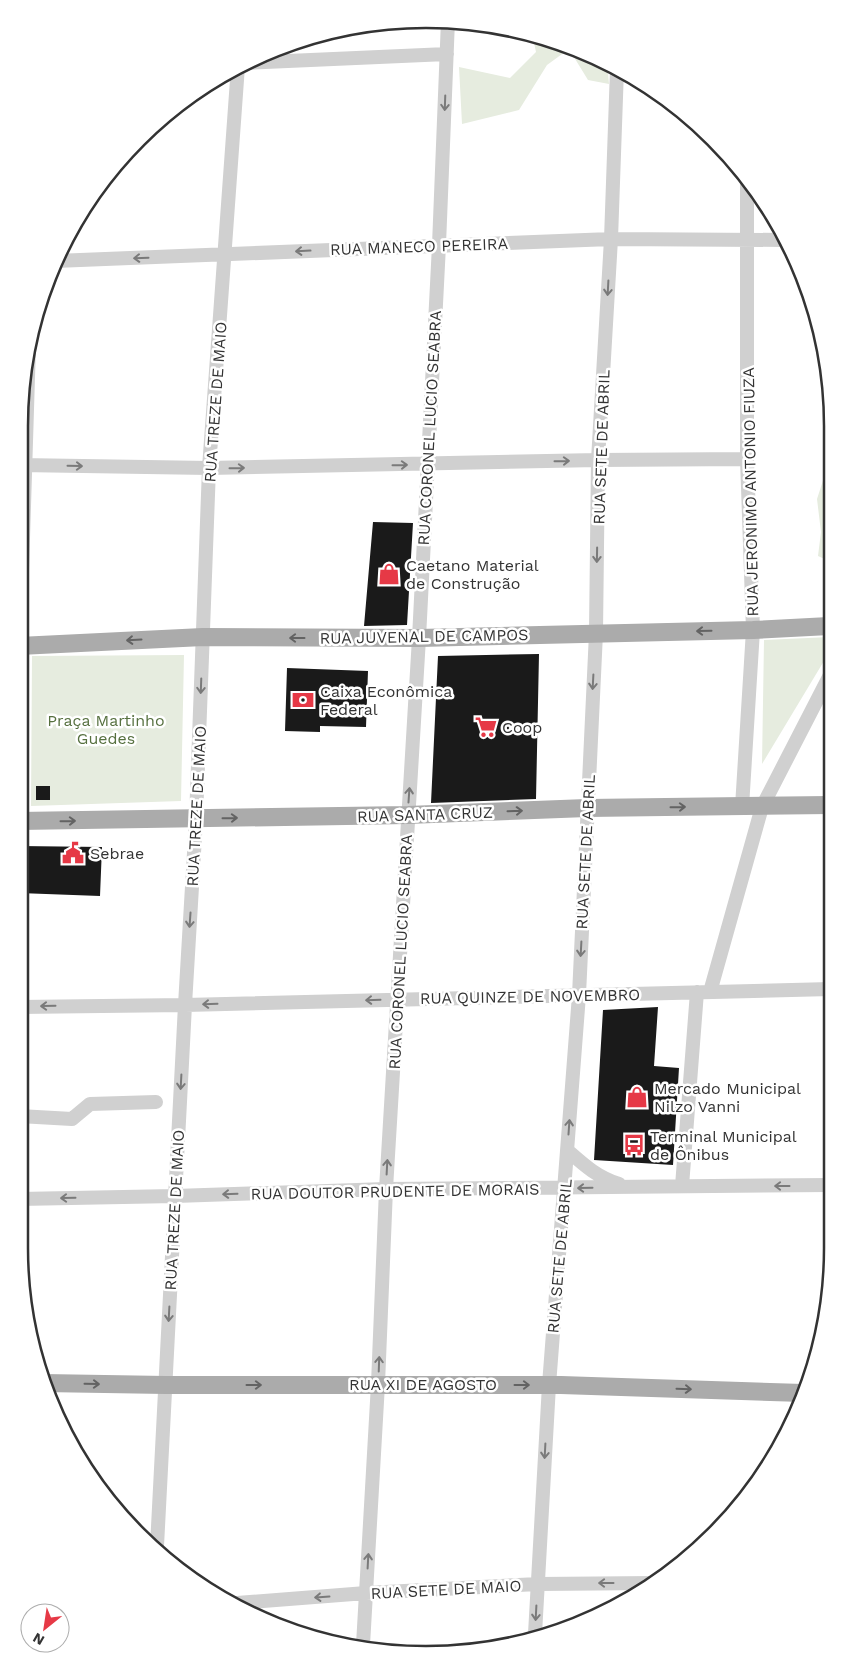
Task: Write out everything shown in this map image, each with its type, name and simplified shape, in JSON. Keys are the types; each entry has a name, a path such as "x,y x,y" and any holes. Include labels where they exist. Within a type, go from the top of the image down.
{"main road":[{"name":"RUA JUVENAL DE CAMPOS","path":"28,646 203,637 419,638 753,630 824,626"},
{"name":"RUA SANTA CRUZ","path":"28,821 408,815 587,808 824,805"},
{"name":"RUA XI DE AGOSTO","path":"52,1383 548,1385 796,1393"}],"street":[{"name":"RUA CORONEL LUCIO SEABRA","path":"363,1640 378,1384 386,1189 419,638 448,28"},
{"path":"264,62 447,54"},
{"name":"RUA TREZE DE MAIO","path":"157,1542 196,818 209,468 237,75"},
{"name":"RUA SETE DE ABRIL","path":"535,1630 548,1385 579,995 596,634 598,460 611,239 617,77"},
{"name":"RUA JERONIMO ANTONIO FIUZA","path":"742,807 753,630 747,459 747,191"},
{"name":"RUA MANECO PEREIRA","path":"63,262 611,239 777,240"},
{"path":"28,465 209,468 747,459"},
{"path":"682,1186 703,992 762,807 824,688"},
{"name":"RUA QUINZE DE NOVEMBRO","path":"28,1007 185,1005 824,989"},
{"path":"28,1117 72,1119 90,1104 156,1102"},
{"path":"568,1150 590,1171 605,1180 629,1187"},
{"name":"RUA DOUTOR PRUDENTE DE MORAIS","path":"28,1199 386,1189 565,1189 824,1185"},
{"name":"RUA SETE DE MAIO","path":"246,1602 366,1593 538,1584 639,1583"}],"green space":[{"path":"534,43 564,53 547,65 519,110 462,124 459,67 510,78 536,52"},
{"path":"574,56 608,72 609,84 588,80"},
{"path":"824,477 824,559 818,556 821,532 817,499"},
{"path":"824,637 824,661 762,764 764,640"},
{"name":"Praça Martinho Guedes","path":"184,655 181,801 31,806 32,656"}],"building":[{"name":"Caetano Material de Construção","path":"373,522 413,523 407,625 364,626"},
{"name":"Coop","path":"539,654 536,799 431,803 438,656"},
{"path":"287,668 368,671 366,727 320,726 320,732 285,731"},
{"path":"36,786 50,786 50,800 36,800"},
{"path":"28,846 102,847 100,896 28,893"},
{"name":"Mercado Municipal Nilzo Vanni","path":"658,1007 654,1066 679,1068 673,1165 594,1160 603,1010"}],"place":[{"name":"Caetano Material de Construção","path":"389,574"},
{"name":"Caixa Econômica Federal","path":"303,700"},
{"name":"Coop","path":"486,727"},
{"name":"Sebrae","path":"73,853"},
{"name":"Mercado Municipal Nilzo Vanni","path":"637,1097"},
{"name":"Terminal Municipal de Ônibus","path":"634,1145"}]}
